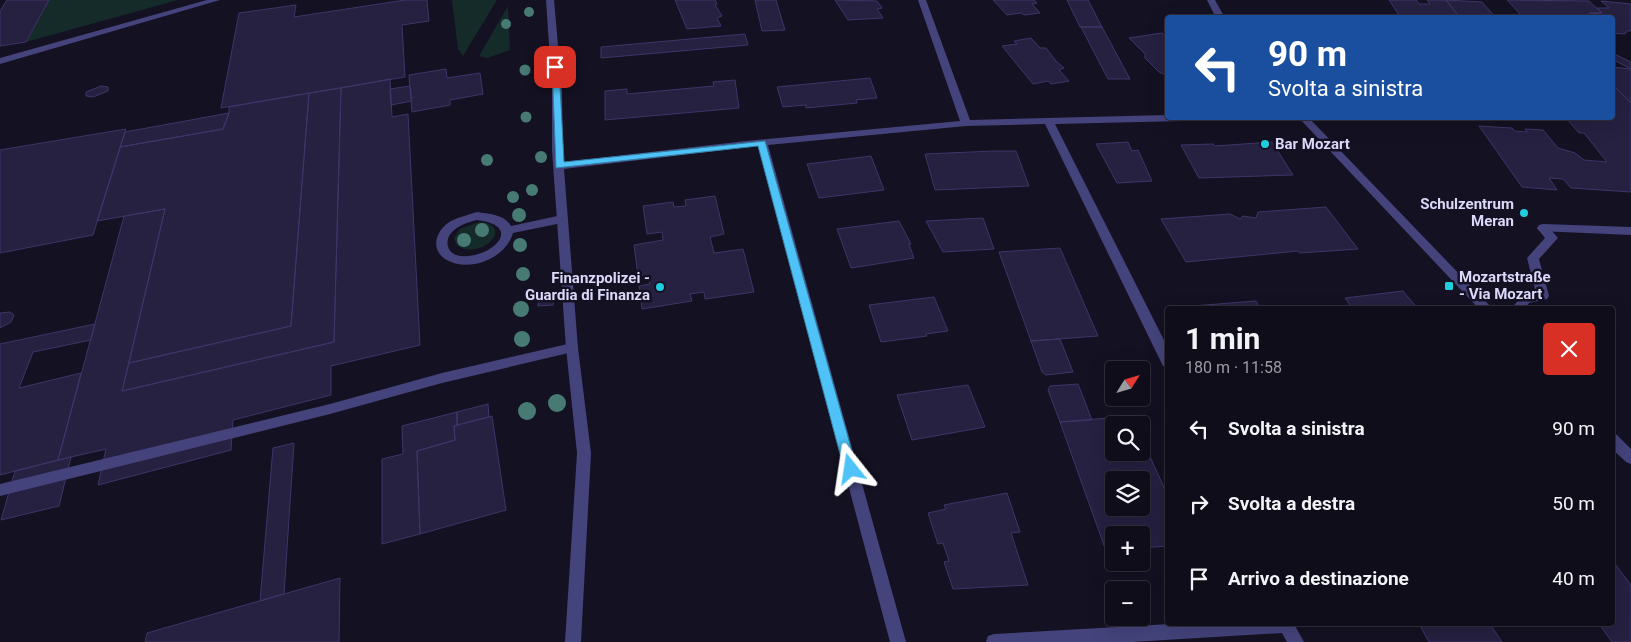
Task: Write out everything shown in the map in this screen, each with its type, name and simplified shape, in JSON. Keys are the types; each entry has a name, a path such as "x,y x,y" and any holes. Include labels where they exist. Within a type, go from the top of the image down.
{"street":[{"path":"0,61 216,0"},
{"path":"550,0 557,90 557,150 562,219 572,348 584,453 573,642"},
{"path":"922,0 966,123"},
{"path":"1211,0 1219,15"},
{"path":"559,166 762,143 966,123 1165,118"},
{"path":"1048,120 1165,356"},
{"path":"1306,120 1485,306"},
{"path":"762,143 898,642"},
{"path":"488,216 505,223 508,230 508,237 504,244 486,257 462,260 452,258 445,254 441,248 440,242 443,235 456,223 466,219 488,216"},
{"path":"508,230 562,219"},
{"path":"1520,306 1525,300 1543,296 1534,258 1552,238 1543,228 1631,232"},
{"path":"0,490 330,409 442,378 572,348"},
{"path":"1615,442 1631,458"},
{"path":"994,642 1254,626"},
{"path":"1287,626 1296,642"}],"green space":[{"path":"49,0 178,0 26,42"},
{"path":"452,0 497,0 463,56 458,49"},
{"path":"508,6 510,50 487,58 479,56"},
{"path":"479,222 490,224 495,229 492,240 485,246 477,249 457,246 454,238 460,229"}],"building":[{"path":"7,0 49,0 26,42 0,46 0,11"},
{"path":"405,0 427,0 429,21 402,25 405,77 221,108 239,13 296,5 294,17"},
{"path":"675,0 715,0 717,4 715,5 722,16 717,18 721,26 687,29"},
{"path":"755,0 776,0 785,30 762,31"},
{"path":"835,0 877,1 882,8 877,9 883,18 848,20"},
{"path":"993,0 1034,0 1037,3 1032,4 1040,13 1007,15"},
{"path":"1067,0 1088,0 1102,27 1080,27"},
{"path":"1389,0 1416,0 1419,4 1430,4 1427,0 1446,0 1458,15 1399,15"},
{"path":"1446,0 1482,2 1493,15 1458,15"},
{"path":"1507,0 1589,1 1602,13 1589,13 1591,15 1521,15"},
{"path":"1601,1 1631,4 1631,31 1627,31 1625,34 1615,33 1615,15 1591,15 1589,13 1602,13 1597,8 1609,8"},
{"path":"1081,27 1102,27 1130,79 1108,79"},
{"path":"1162,33 1165,36 1165,75 1159,72 1145,58 1145,54 1129,38"},
{"path":"745,34 748,45 601,58 601,47"},
{"path":"1031,38 1040,48 1046,48 1064,68 1059,70 1069,81 1051,84 1048,81 1033,84 1002,46 1017,44 1014,41"},
{"path":"1615,54 1631,62 1631,69 1615,61"},
{"path":"1615,67 1631,69 1631,103 1615,87"},
{"path":"446,69 447,78 480,73 483,94 450,100 450,105 412,112 409,75"},
{"path":"870,78 877,98 856,100 857,103 806,108 806,105 783,107 777,87"},
{"path":"390,79 392,117 408,114 420,345 331,366 331,395 233,420 231,450 98,485 106,449 58,460 124,216 165,209 122,391 334,342 341,88"},
{"path":"735,80 739,108 605,120 605,91 627,89 627,94 714,86 713,82"},
{"path":"101,86 108,87 108,91 93,97 86,96 86,92"},
{"path":"410,86 412,101 391,105 390,89"},
{"path":"1615,87 1631,103 1631,192 1571,188 1563,179 1549,178 1557,190 1522,187 1479,126 1512,128 1514,131 1527,132 1525,129 1543,130 1558,148 1575,153 1584,160 1607,162 1584,133 1579,133 1568,120 1615,120"},
{"path":"341,88 334,342 122,391 129,363 291,326 309,93"},
{"path":"309,93 291,326 129,363 165,209 97,221 120,147 223,129 229,113 229,107"},
{"path":"229,113 223,129 120,147 125,132"},
{"path":"126,129 93,235 0,253 0,150"},
{"path":"1128,142 1132,151 1138,150 1152,181 1117,183 1096,144"},
{"path":"1272,142 1293,175 1199,178 1181,145 1213,144 1215,146"},
{"path":"1016,151 1029,186 935,190 925,154"},
{"path":"871,156 884,190 819,198 807,164"},
{"path":"715,196 724,234 710,237 714,253 743,249 754,292 705,299 704,292 690,294 692,301 642,309 639,286 650,284 648,275 638,276 634,245 663,240 662,232 647,234 643,206 673,202 674,207 686,206 685,200"},
{"path":"1326,207 1358,249 1300,253 1298,251 1186,262 1161,219 1230,214 1240,219 1243,216 1256,218 1258,212"},
{"path":"983,218 994,249 943,252 926,221"},
{"path":"899,221 911,244 909,244 914,258 851,268 837,229"},
{"path":"1060,248 1098,336 1031,341 999,252"},
{"path":"1403,291 1416,306 1351,306 1345,298"},
{"path":"554,294 553,305 538,306 539,296"},
{"path":"934,297 948,331 926,334 927,336 881,342 869,305"},
{"path":"1256,301 1258,306 1193,306"},
{"path":"10,312 14,315 11,322 0,328 0,313"},
{"path":"95,324 91,340 33,352 19,388 81,373 58,460 0,475 0,344"},
{"path":"1060,339 1073,372 1046,375 1042,372 1031,341"},
{"path":"1078,384 1092,420 1060,422 1048,390 1050,386"},
{"path":"968,385 985,427 912,440 897,395"},
{"path":"488,404 489,417 457,425 457,412"},
{"path":"457,412 457,425 454,426 455,440 417,451 420,534 382,544 382,459 403,454 402,426"},
{"path":"492,416 506,510 420,534 417,451 455,440 454,426"},
{"path":"1105,418 1105,461 1150,461 1150,457 1165,489 1165,546 1150,547 1150,526 1105,526 1105,548 1060,422"},
{"path":"294,443 284,594 260,601 273,448"},
{"path":"71,457 59,506 1,520 15,471"},
{"path":"1007,493 1020,532 1011,533 1028,585 953,589 944,562 949,561 943,543 938,544 928,513 946,509 944,505"},
{"path":"1615,564 1631,585 1631,642 1612,642 1600,626 1615,626"},
{"path":"340,578 339,642 145,642 147,633"},
{"path":"1420,626 1491,626 1502,642 1429,642"}],"place":[{"name":"Bar Mozart","path":"1265,144"},
{"name":"Schulzentrum Meran","path":"1524,213"},
{"name":"Mozartstraße - Via Mozart","path":"1449,286"},
{"name":"Finanzpolizei - Guardia di Finanza","path":"660,287"}],"route":[{"path":"555,67 559,166 762,143 851,469"}]}
